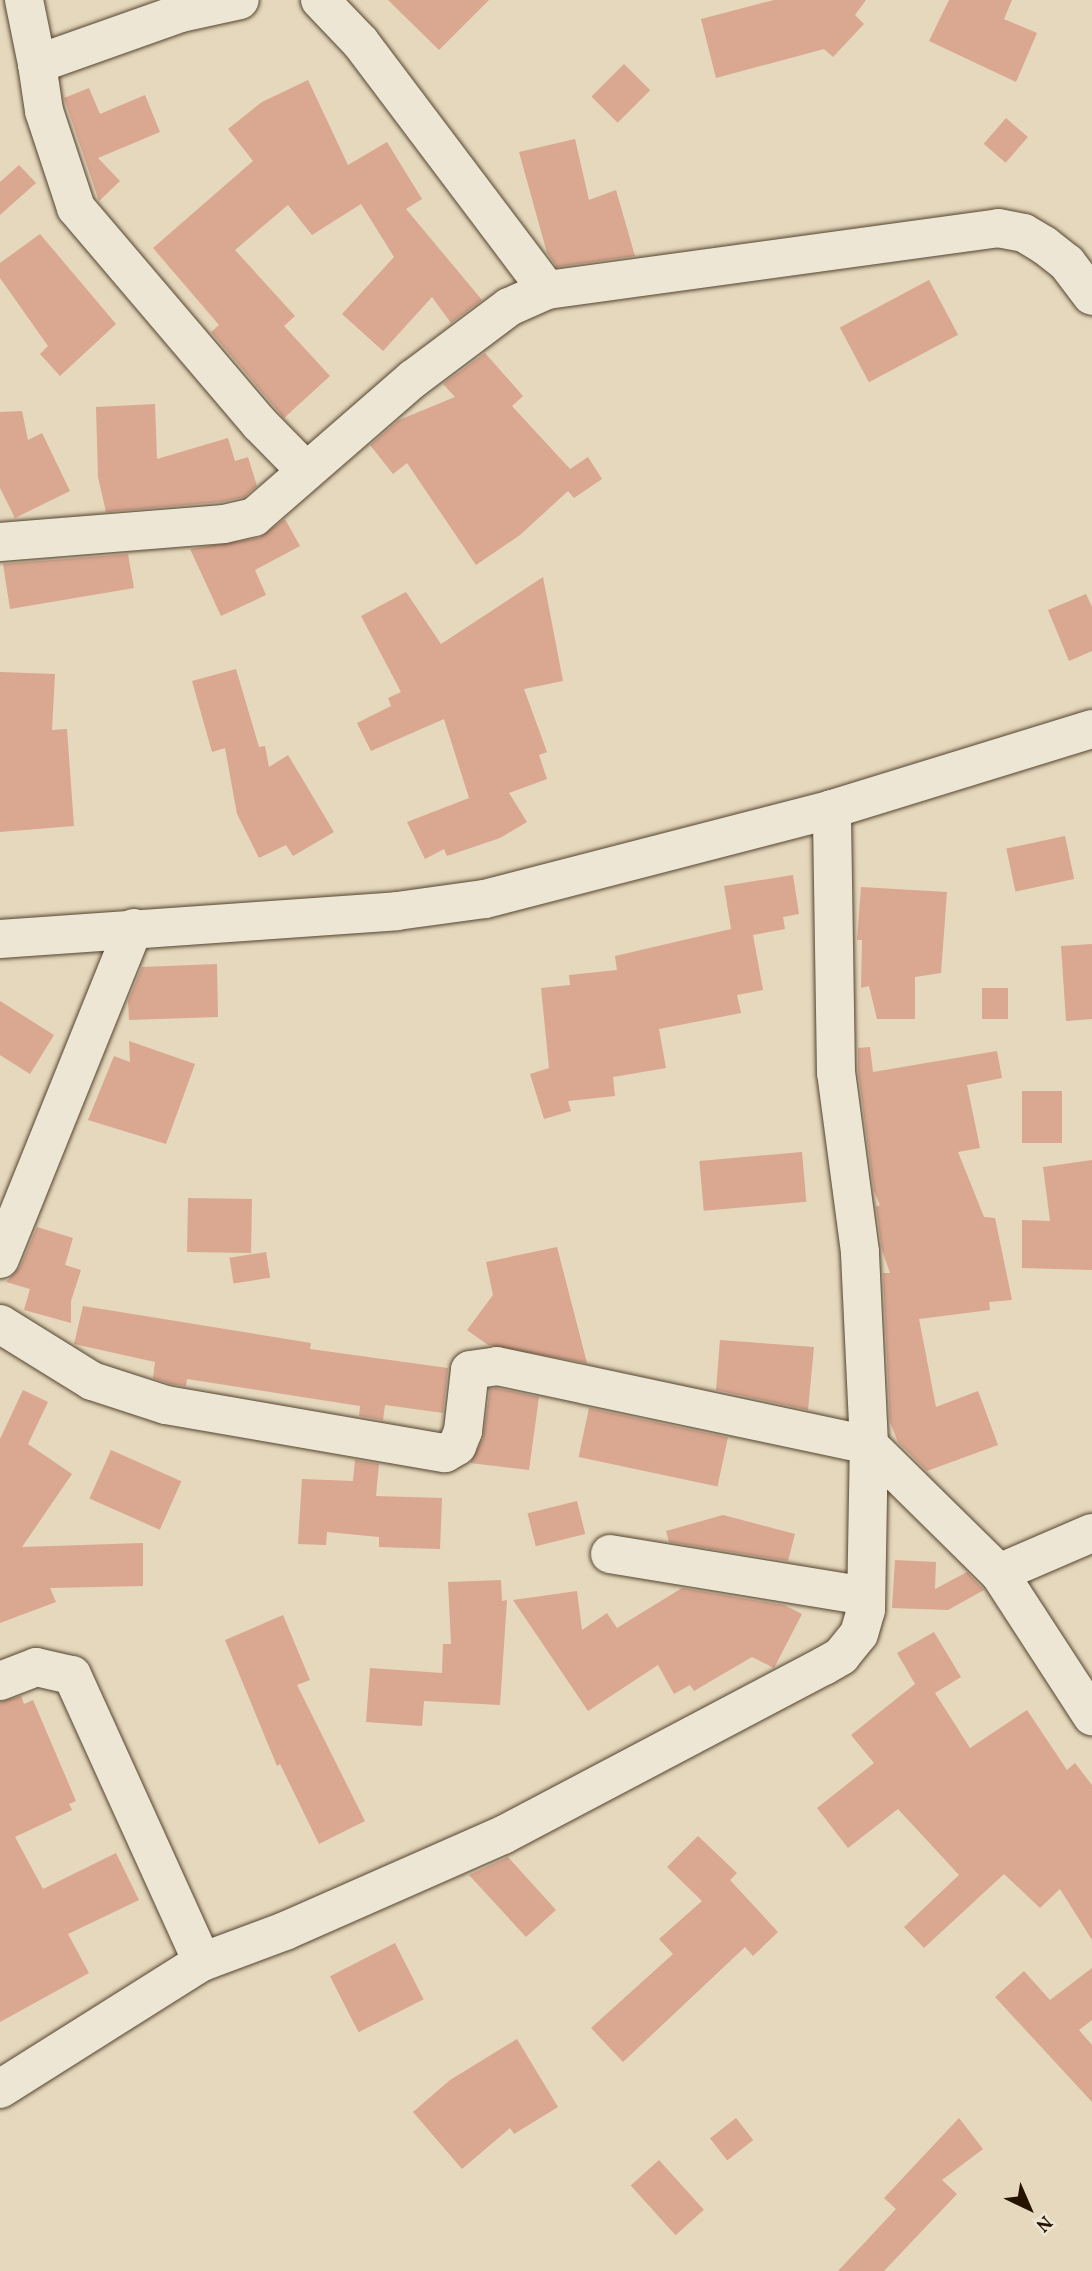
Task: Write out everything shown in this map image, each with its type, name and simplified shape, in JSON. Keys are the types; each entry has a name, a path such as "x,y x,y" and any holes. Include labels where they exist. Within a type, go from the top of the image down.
{"street":[{"path":"24,0 44,111 76,208 260,424 305,470"},
{"path":"37,64 181,13 240,0"},
{"path":"320,0 361,43 547,290"},
{"path":"0,542 224,524 265,510 305,470 479,329 532,294 547,290 998,228 1024,233 1044,245 1067,262 1092,296"},
{"path":"0,939 397,911 485,899 832,809 1092,729"},
{"path":"0,2089 202,1962 285,1931 503,1835 824,1666 841,1656 859,1634 866,1595 869,1445 860,1252 836,1073 832,809"},
{"path":"0,1259 134,928"},
{"path":"0,1324 92,1381 166,1405 445,1453 457,1447 463,1431 470,1370 497,1367 869,1445 999,1573 1092,1716"},
{"path":"999,1573 1092,1533"},
{"path":"610,1554 866,1595"},
{"path":"0,1681 36,1667 72,1675 202,1962"}],"building":[{"path":"388,0 489,0 439,50"},
{"path":"774,0 866,0 855,15 864,24 833,57 824,49 716,78 701,19"},
{"path":"949,0 1012,0 1004,19 1037,33 1016,82 929,41"},
{"path":"624,64 650,90 618,123 591,97"},
{"path":"308,80 348,165 387,142 422,199 406,209 482,300 451,323 432,297 383,351 342,314 394,257 361,204 312,235 288,205 235,250 295,316 284,326 330,376 284,418 211,332 219,325 153,248 253,161 228,129 262,102"},
{"path":"89,88 100,114 145,95 160,132 98,158 120,181 99,201 64,98"},
{"path":"1006,118 1028,137 1006,163 984,144"},
{"path":"575,139 589,200 616,190 635,256 557,267 547,253 519,152"},
{"path":"19,165 36,183 0,215 0,182"},
{"path":"40,234 116,324 60,376 40,354 48,346 0,278 0,263"},
{"path":"929,280 958,335 869,382 840,327"},
{"path":"485,353 523,396 512,406 570,469 588,457 602,479 574,498 568,491 520,535 476,565 407,463 393,474 370,445 399,420 455,397 443,384"},
{"path":"155,404 157,459 228,438 235,461 248,457 257,486 244,497 221,502 106,512 98,477 96,407"},
{"path":"22,411 28,440 42,433 70,491 15,518 0,488 0,412"},
{"path":"285,519 300,546 255,570 266,595 221,616 190,549 259,538"},
{"path":"128,554 134,588 10,609 3,564"},
{"path":"543,577 563,681 524,689 547,752 539,755 547,779 509,793 527,822 500,838 447,856 444,849 425,859 407,822 469,798 444,719 371,751 357,723 391,706 388,698 401,692 361,616 406,592 441,644"},
{"path":"1086,594 1092,607 1092,651 1069,661 1048,610"},
{"path":"236,669 259,747 265,746 269,767 288,755 334,832 293,856 286,845 259,858 237,814 225,748 212,752 192,681"},
{"path":"0,672 55,674 52,730 67,729 74,826 0,832"},
{"path":"1065,836 1074,879 1015,892 1006,848"},
{"path":"793,875 799,914 783,917 785,929 753,935 763,990 737,995 741,1013 659,1029 666,1068 613,1077 615,1096 568,1101 571,1111 544,1119 530,1074 549,1068 541,988 570,985 569,975 617,970 615,956 731,929 724,886"},
{"path":"861,887 947,892 941,973 915,977 915,1019 877,1019 869,986 861,988 862,940 857,940"},
{"path":"1092,944 1092,1019 1066,1021 1061,946"},
{"path":"217,964 218,1017 129,1020 128,1001 142,967"},
{"path":"982,988 1008,988 1008,1019 982,1019"},
{"path":"0,1001 54,1035 30,1074 0,1055"},
{"path":"129,1041 195,1064 166,1144 88,1120 114,1056 130,1062"},
{"path":"870,1047 873,1072 997,1051 1002,1078 967,1085 980,1148 958,1152 984,1217 995,1218 1012,1300 989,1302 990,1310 919,1319 936,1407 978,1391 998,1445 927,1471 898,1442 890,1422 883,1273 890,1273 882,1250 876,1207 880,1205 874,1191 858,1071 858,1048"},
{"path":"1022,1091 1062,1091 1062,1143 1022,1143"},
{"path":"802,1152 806,1202 704,1211 699,1161"},
{"path":"1092,1160 1092,1270 1022,1268 1022,1220 1050,1221 1043,1167"},
{"path":"188,1198 252,1199 251,1253 187,1252"},
{"path":"37,1227 73,1238 65,1265 81,1270 71,1301 71,1323 24,1310 30,1289 6,1282 20,1267"},
{"path":"557,1247 587,1363 488,1345 467,1330 493,1295 486,1262"},
{"path":"266,1252 270,1278 234,1283 229,1258"},
{"path":"83,1306 311,1343 310,1349 448,1368 443,1413 385,1405 383,1420 359,1416 360,1406 187,1379 186,1386 171,1384 153,1378 155,1362 74,1344"},
{"path":"720,1340 814,1347 808,1410 716,1390"},
{"path":"490,1389 539,1397 529,1470 470,1463 483,1439"},
{"path":"23,1390 48,1402 28,1444 72,1474 22,1547 143,1543 143,1586 50,1588 56,1602 0,1623 0,1439"},
{"path":"589,1408 728,1438 718,1486 579,1457"},
{"path":"111,1450 181,1481 160,1530 89,1498"},
{"path":"355,1460 379,1464 376,1496 442,1498 440,1549 379,1547 379,1537 327,1532 326,1545 298,1544 302,1479 353,1481"},
{"path":"577,1501 585,1534 536,1546 528,1513"},
{"path":"723,1515 795,1534 788,1561 669,1542 666,1531"},
{"path":"895,1560 936,1562 935,1589 967,1572 984,1590 948,1610 892,1608"},
{"path":"501,1580 502,1601 507,1600 500,1705 424,1701 422,1726 366,1722 370,1668 442,1673 443,1644 451,1644 448,1582"},
{"path":"682,1588 784,1605 802,1614 774,1668 752,1657 694,1691 690,1685 674,1694 658,1665 588,1711 513,1600 577,1591 582,1630 607,1613 617,1628"},
{"path":"283,1615 310,1680 297,1685 365,1821 319,1844 280,1764 277,1766 225,1640"},
{"path":"934,1632 961,1677 935,1693 970,1748 1027,1710 1067,1770 1075,1763 1092,1785 1092,1940 1060,1889 1040,1908 1004,1874 924,1948 904,1927 959,1875 898,1809 848,1848 817,1808 874,1763 851,1735 915,1684 897,1653"},
{"path":"21,1696 24,1704 33,1700 76,1801 69,1804 72,1810 15,1837 43,1889 116,1853 139,1900 68,1934 89,1973 0,2022 0,1702"},
{"path":"698,1836 737,1873 730,1880 778,1932 753,1956 745,1947 623,2062 591,2028 673,1954 659,1939 702,1901 667,1867"},
{"path":"508,1857 556,1910 526,1937 469,1875"},
{"path":"395,1943 424,1999 359,2032 330,1976"},
{"path":"1092,1968 1092,2020 1079,2030 1092,2045 1092,2102 995,1997 1024,1971 1050,2000"},
{"path":"517,2039 558,2107 514,2134 510,2128 462,2169 413,2112 450,2080"},
{"path":"736,2118 753,2140 727,2160 710,2138"},
{"path":"959,2118 983,2149 942,2180 957,2194 884,2271 838,2271 896,2209 884,2198"},
{"path":"659,2160 704,2210 676,2235 631,2185"}]}
